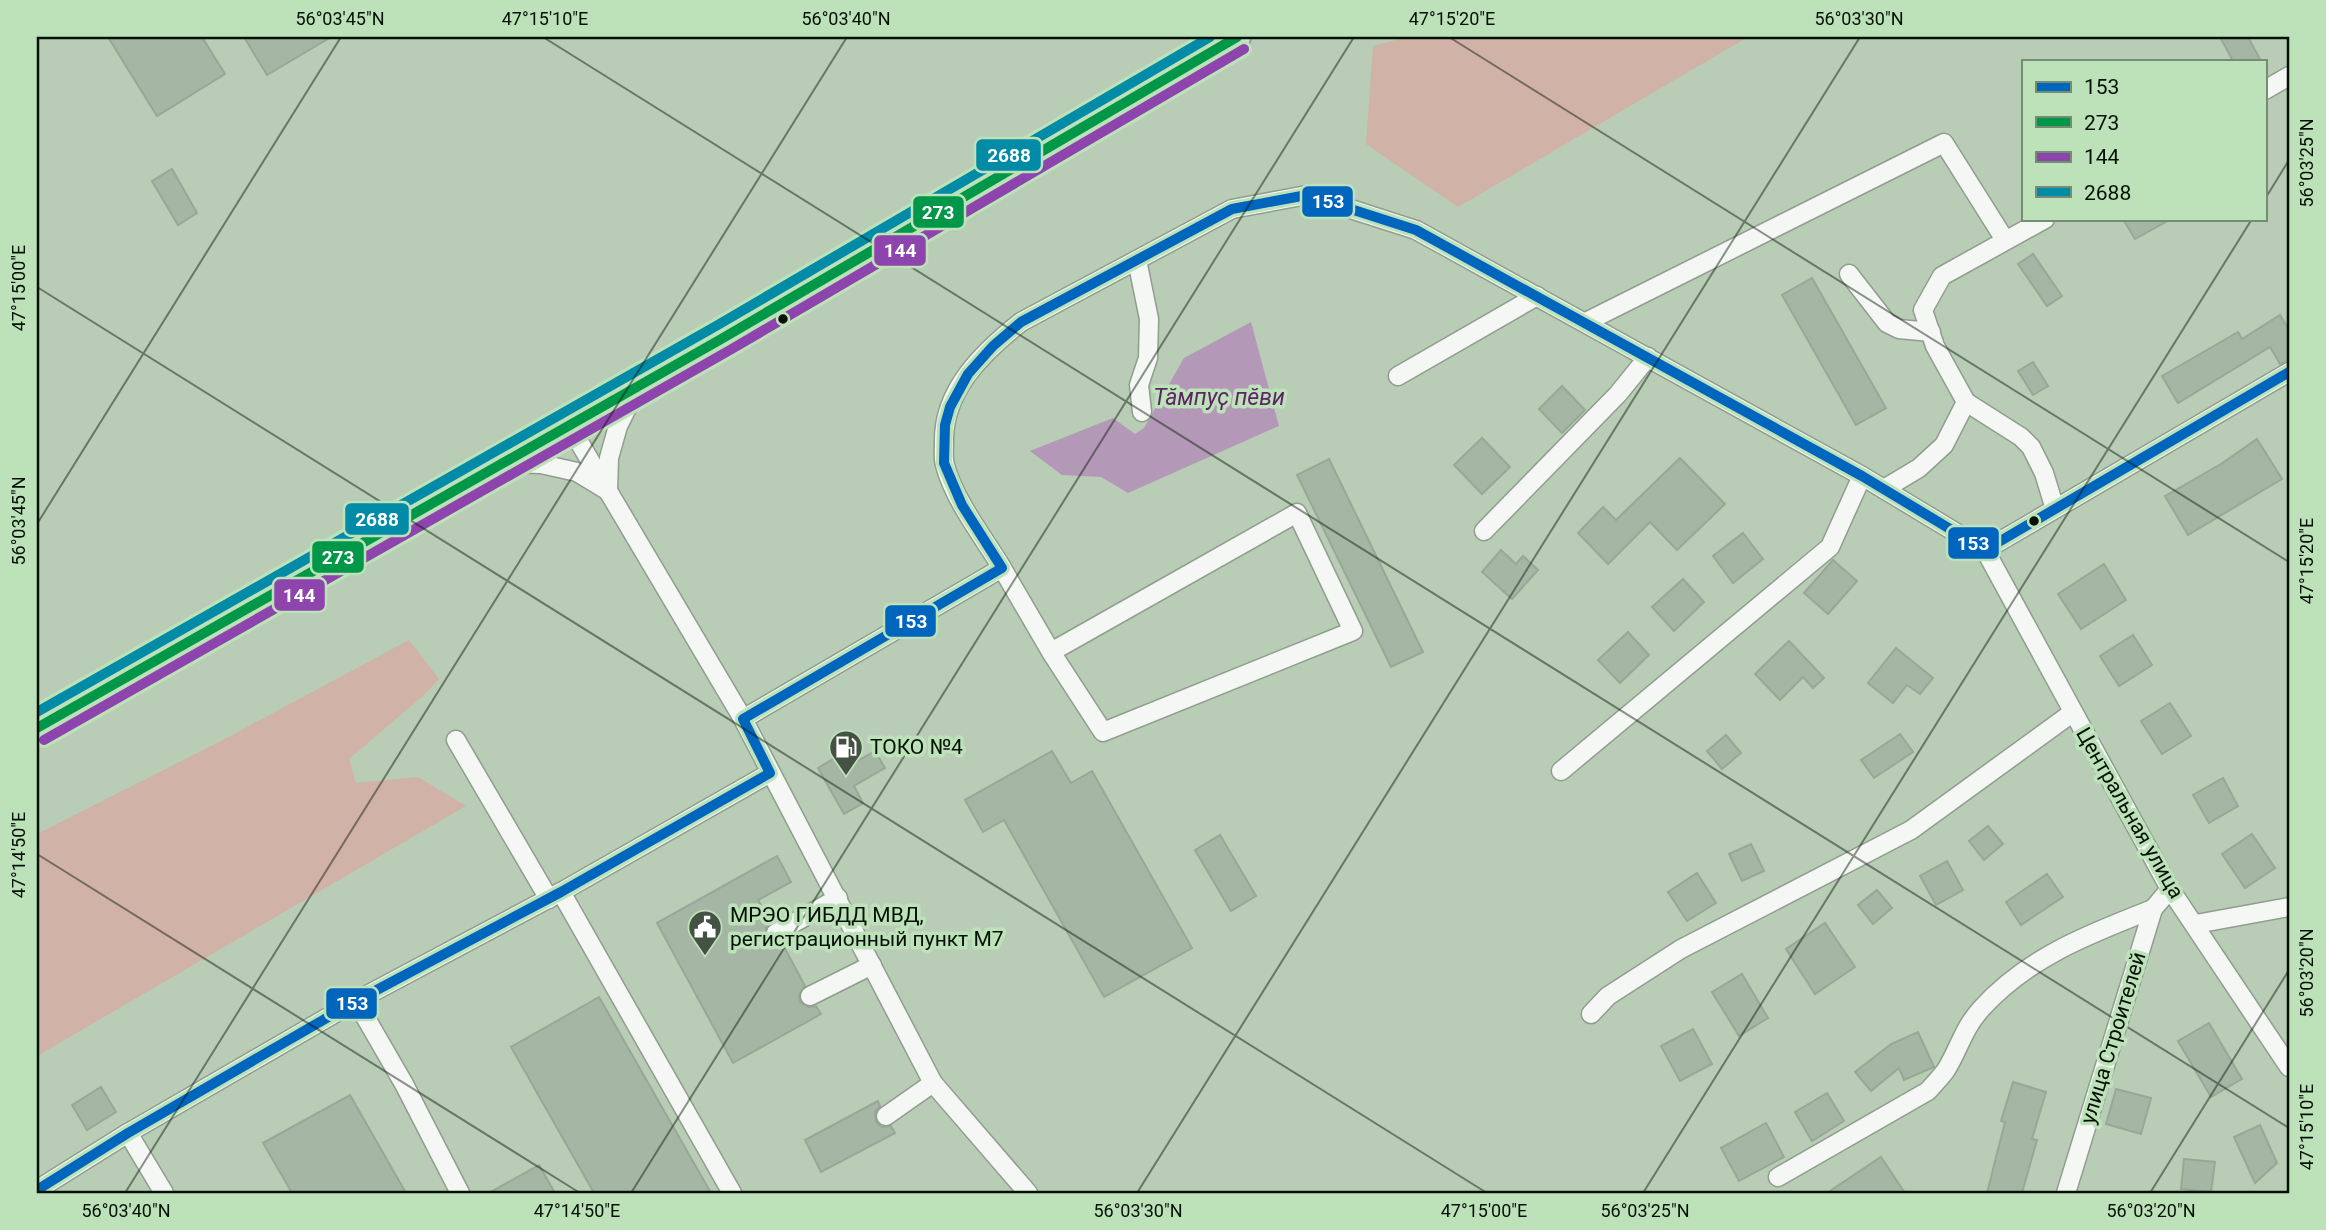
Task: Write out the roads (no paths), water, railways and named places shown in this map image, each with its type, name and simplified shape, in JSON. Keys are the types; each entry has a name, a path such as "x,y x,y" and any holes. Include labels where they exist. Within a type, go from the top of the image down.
{"highway":[{"path":"37,728 637,386 1237,37"}],"street":[{"path":"2266,89 2289,76"},
{"path":"1586,322 1944,143 2005,240"},
{"path":"1051,652 1297,513 1353,631 1103,732 1051,652 957,493 944,464 943,428 953,398 968,373 992,345 1021,322 1232,209 1307,195 1416,230 1862,476 1985,550 2289,372"},
{"path":"2043,220 1942,275 1923,310 1935,346 1966,402 2021,437 2031,447 2055,509"},
{"path":"1137,260 1149,319 1148,358 1139,385 1142,412"},
{"path":"1849,274 1888,323 1899,329 1931,332"},
{"path":"1398,376 1537,296"},
{"path":"1485,531 1618,394 1648,357"},
{"path":"608,491 609,458 618,426 637,386"},
{"path":"1884,489 1919,468 1944,445 1966,402"},
{"path":"569,425 743,719 933,1083 1028,1193"},
{"path":"503,463 541,464 577,472 608,491"},
{"path":"1561,771 1830,547 1862,476"},
{"name":"Центральная улица","path":"1985,550 2170,889 2196,924 2289,1068"},
{"path":"743,719 1002,568"},
{"path":"1591,1014 1608,996 1681,949 1911,830 2072,713"},
{"path":"456,740 555,896 732,1193"},
{"path":"37,1190 128,1133 356,1001 555,896 770,773"},
{"name":"улица Строителей","path":"2066,1193 2152,909 2170,889"},
{"path":"776,933 838,898"},
{"path":"2196,924 2289,907"},
{"path":"1778,1177 1928,1091 1946,1070 1963,1032 1981,1009 2018,974 2076,939 2152,909"},
{"path":"810,996 872,965"},
{"path":"356,1001 404,1084 460,1193"},
{"path":"886,1116 933,1083"},
{"path":"128,1133 164,1193"}],"water":[{"name":"Тӑмпуҫ пӗви","path":"1251,322 1279,426 1128,493 1101,477 1062,475 1030,451 1113,418 1135,434 1144,428 1184,358"}],"place":[{"name":"ТОКО №4","path":"846,777"},
{"name":"МРЭО ГИБДД МВД, регистрационный пункт М7","path":"705,957"}]}
